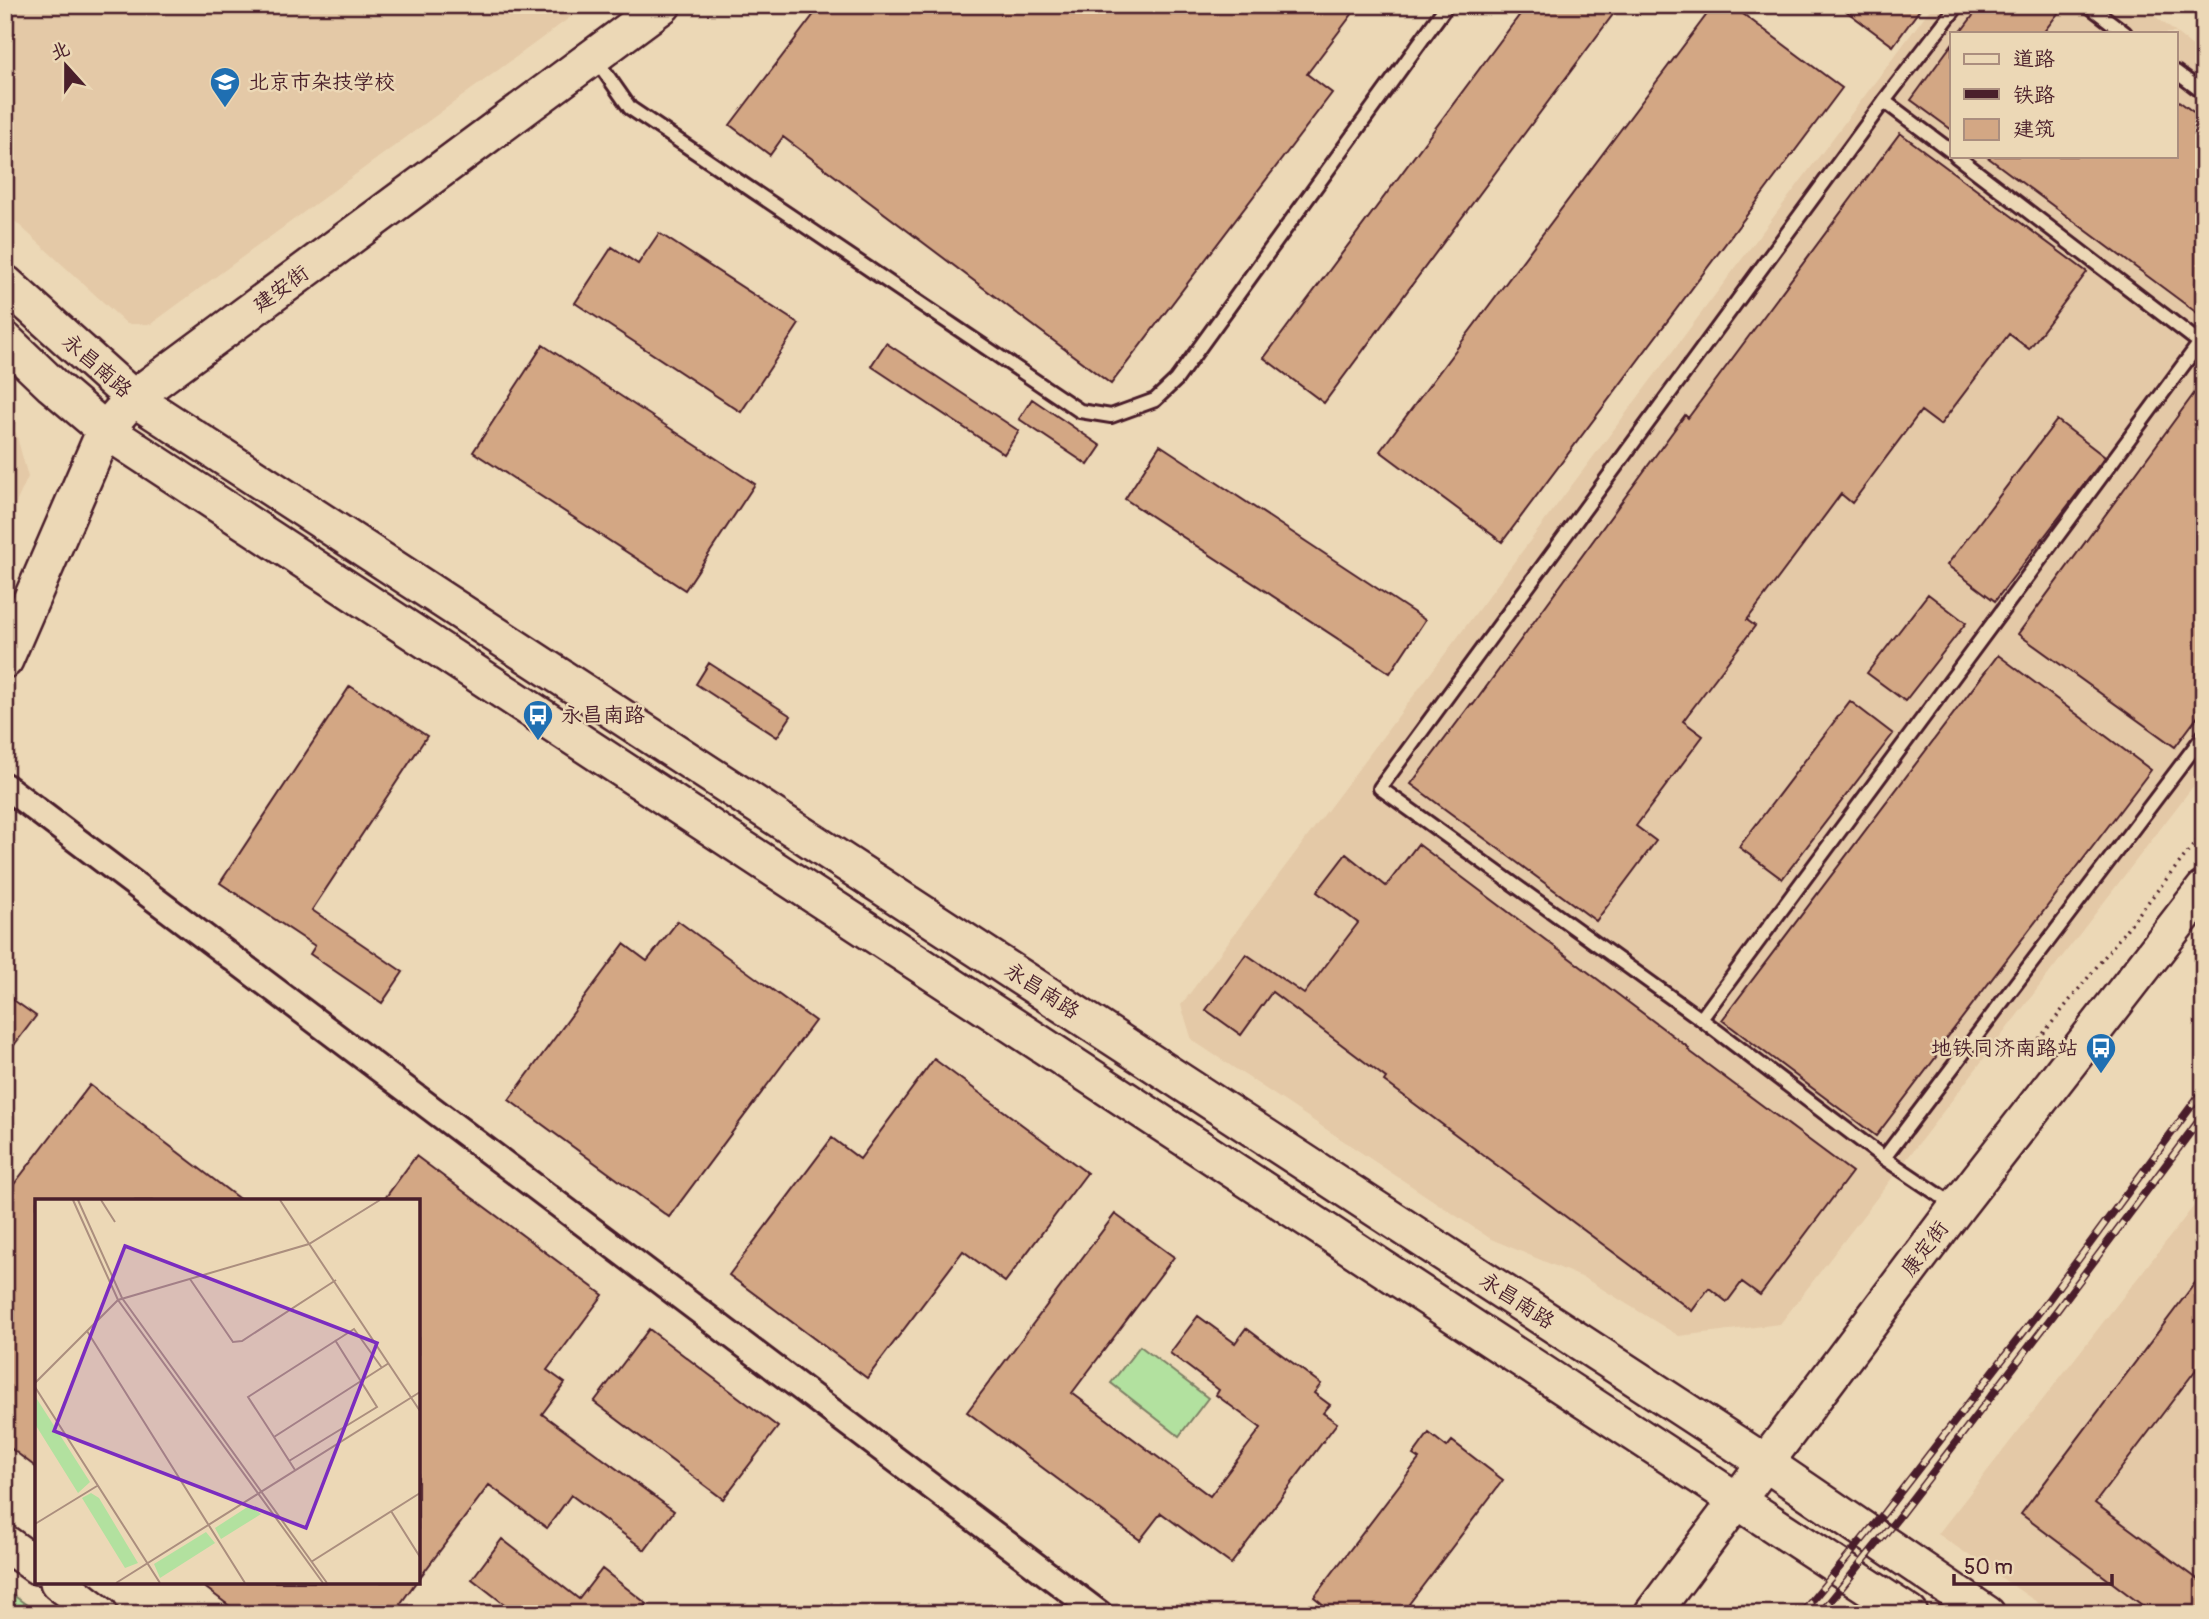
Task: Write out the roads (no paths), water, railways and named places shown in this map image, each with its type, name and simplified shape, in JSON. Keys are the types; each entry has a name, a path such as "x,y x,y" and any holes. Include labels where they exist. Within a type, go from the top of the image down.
{"street":[{"name":"建安街","path":"5,660 105,430 133,398 663,5"},
{"name":"永昌南路","path":"5,283 133,398 1764,1462 1987,1614"},
{"name":"永昌南路","path":"5,340 105,430 1910,1614"},
{"path":"5,786 1100,1614"},
{"name":"康定街","path":"1652,1614 1957,1207 2204,888"},
{"path":"5,1543 35,1565"},
{"path":"61,1584 100,1614"}],"lane":[{"path":"595,58 630,108 1080,411 1111,416 1154,400 1176,380 1447,5"},
{"path":"1957,1207 1884,1158 1701,1019 1380,788 1884,101 1958,5"},
{"path":"2088,5 2124,32"},
{"path":"2178,74 2204,93"},
{"path":"1884,101 1950,150"},
{"path":"1701,1019 2202,342 1959,158"},
{"path":"1884,1158 2204,735"}],"railway":[{"path":"1801,1614 1884,1513 2049,1299 2204,1089"},
{"path":"1820,1614 1897,1519 2204,1114"}],"place":[{"name":"北京市杂技学校","path":"225,109"},
{"name":"永昌南路","path":"538,742"},
{"name":"地铁同济南路站","path":"2101,1075"}]}
